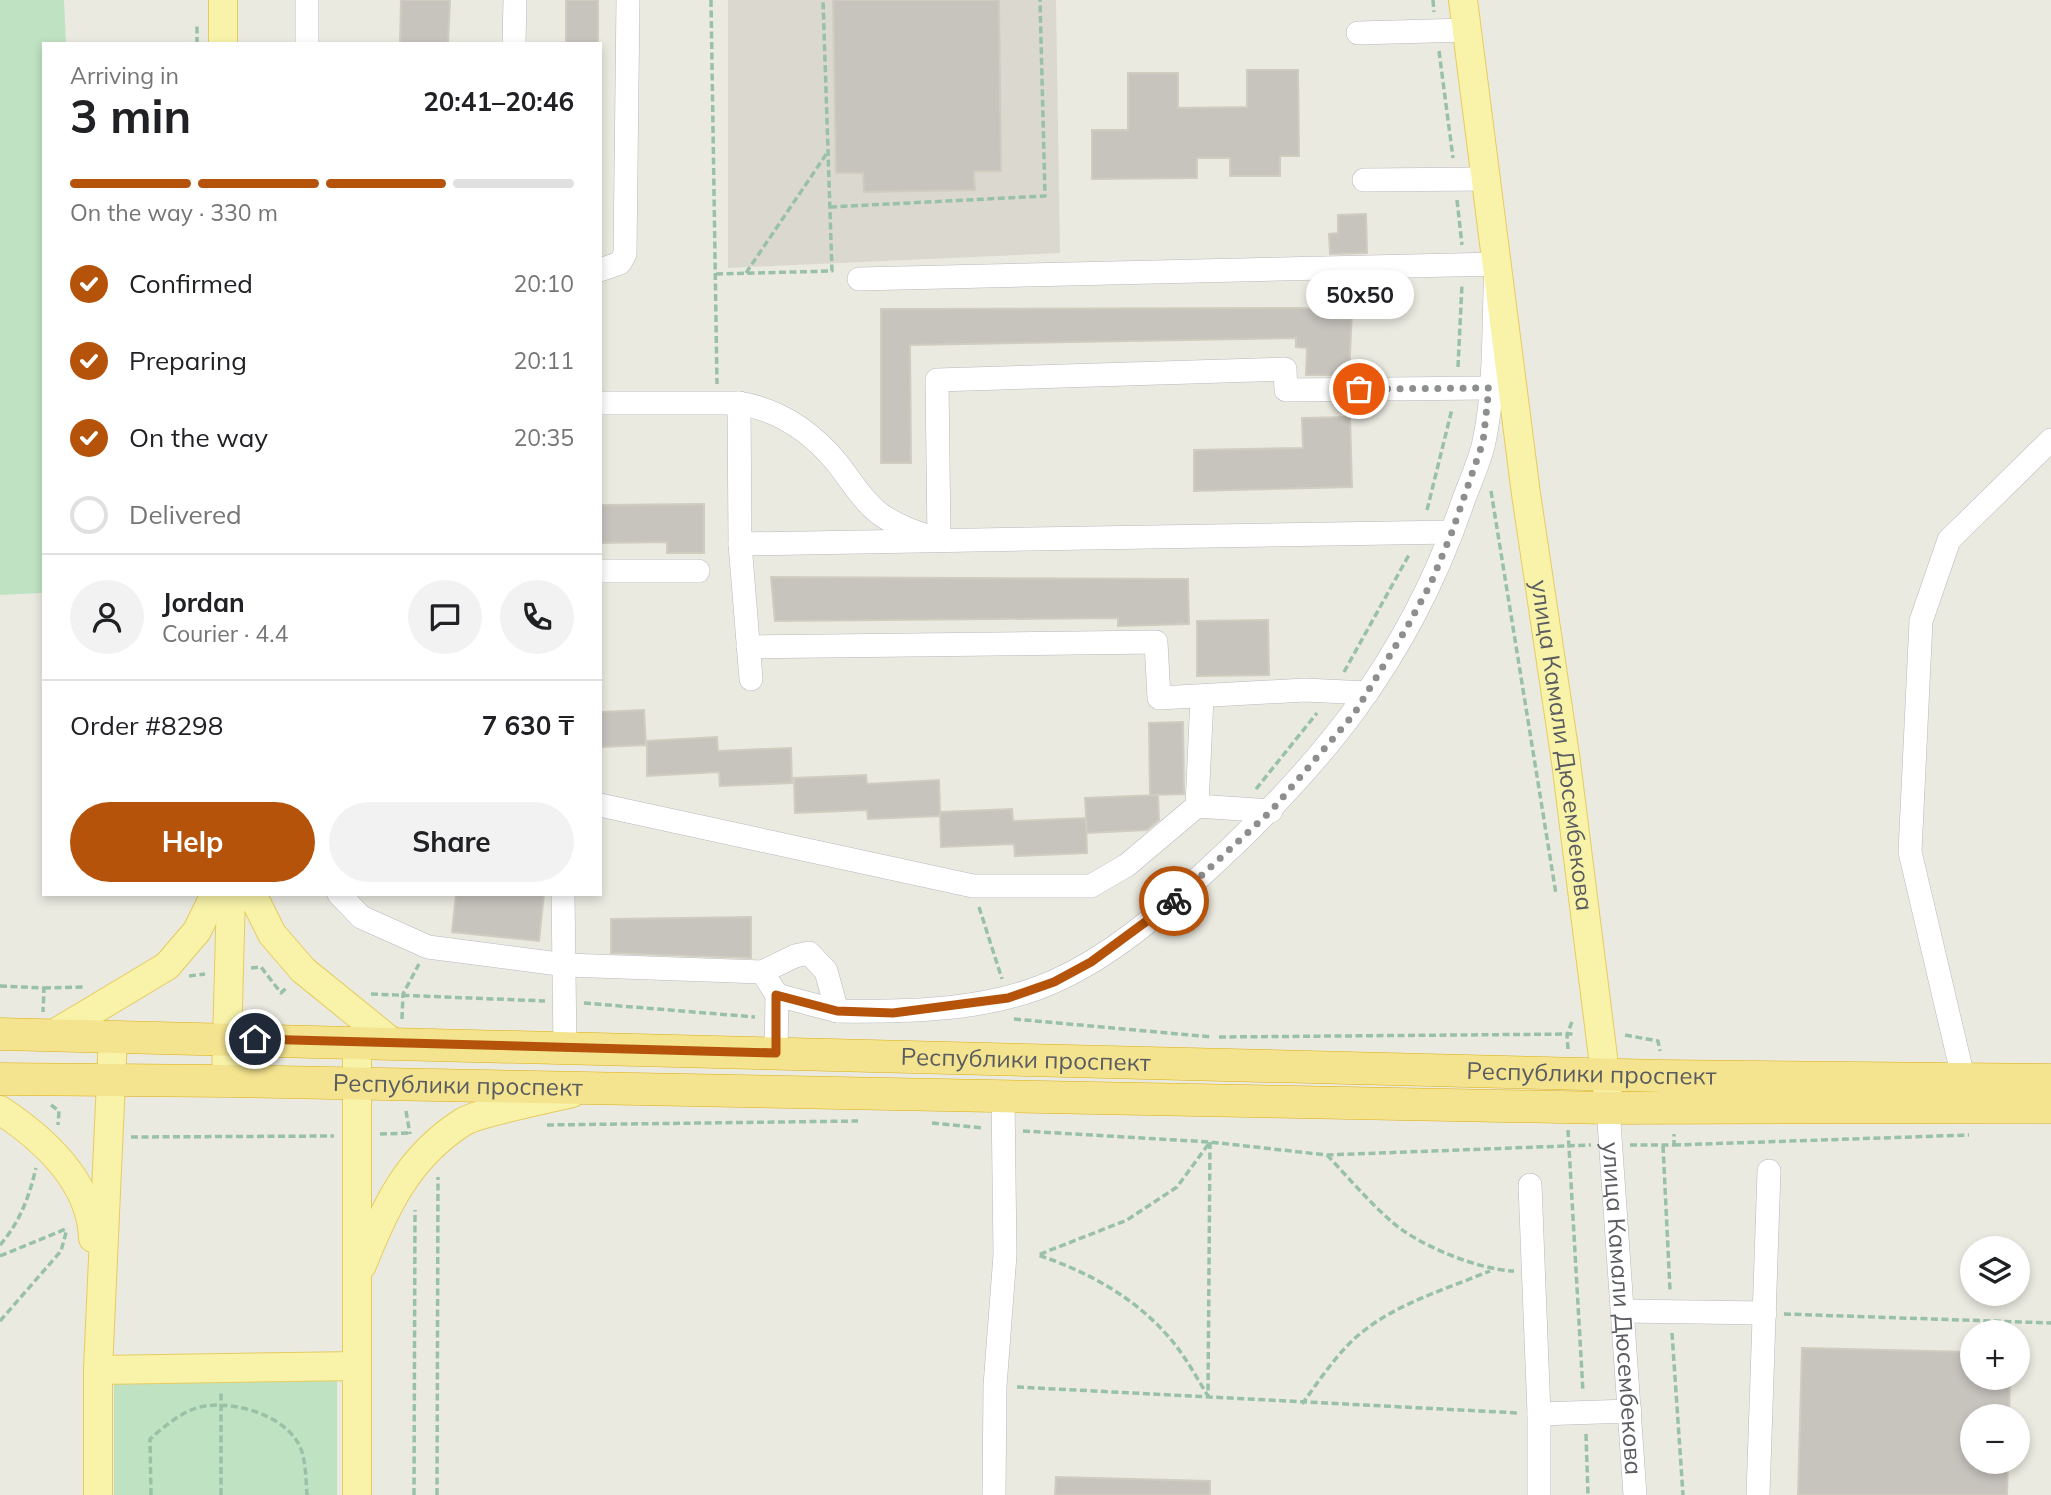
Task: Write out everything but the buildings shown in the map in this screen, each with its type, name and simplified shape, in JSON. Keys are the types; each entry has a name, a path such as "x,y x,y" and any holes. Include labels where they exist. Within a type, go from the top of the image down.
{"highway":[{"name":"Республики проспект","path":"0,1034 1607,1074 2051,1080"},
{"name":"Республики проспект","path":"0,1079 1608,1108 2051,1107"}],"main road":[{"path":"223,0 223,42"},
{"name":"улица Камали Дюсембекова","path":"1463,0 1496,264 1607,1074 1608,1108"},
{"path":"52,1035 167,966 197,931 214,896"},
{"path":"226,1081 231,896"},
{"path":"253,896 272,934 303,970 393,1043"},
{"path":"98,1495 99,1338 113,1036"},
{"path":"357,1043 357,1495"},
{"path":"356,1277 383,1212 408,1170 464,1121 588,1089"},
{"path":"0,1110 32,1131 71,1174 99,1338"},
{"path":"98,1370 357,1366"}],"street":[{"path":"307,0 307,42"},
{"path":"514,42 515,0"},
{"path":"602,269 620,263 626,242 628,0"},
{"path":"1357,33 1467,30"},
{"path":"1364,180 1486,179"},
{"path":"776,995 837,1011 893,1013 1008,998 1054,982 1091,962 1147,922 1271,811 1328,748 1367,694 1431,583 1483,442 1496,264 859,279"},
{"path":"939,540 937,380 1285,369 1286,390 1489,388"},
{"path":"602,403 728,403 760,407 784,417 811,436 878,512 902,528 939,540"},
{"path":"728,403 751,680"},
{"path":"1963,1077 1910,852 1921,621 1949,540 2051,440"},
{"path":"740,544 1452,532"},
{"path":"602,571 698,571"},
{"path":"748,647 1156,642 1159,698 1305,691 1367,694"},
{"path":"1197,806 1202,697"},
{"path":"602,805 973,886 1091,886 1127,865 1197,806 1271,811"},
{"path":"342,896 361,917 428,947 566,965 762,972 795,956 809,953 826,971 837,1011"},
{"path":"563,896 565,1048"},
{"path":"762,972 776,995 776,1053"},
{"path":"994,1495 995,1386 1005,1255 1003,1097"},
{"name":"улица Камали Дюсембекова","path":"1608,1108 1624,1311 1634,1495"},
{"path":"1758,1495 1769,1171"},
{"path":"1530,1185 1539,1414 1538,1495"},
{"path":"1624,1311 1765,1313"},
{"path":"1539,1414 1630,1411"}],"path":[{"path":"711,0 716,274 728,403"},
{"path":"716,274 832,271 823,0"},
{"path":"830,208 1045,196 1040,0"},
{"path":"1239,809 1333,692 1421,532 1457,388 1463,265 1433,0"},
{"path":"746,273 828,152"},
{"path":"1490,483 1558,904"},
{"path":"973,886 1008,998"},
{"path":"1568,1072 1567,1035 1575,1013"},
{"path":"1568,1107 1567,1146 1588,1495"},
{"path":"536,1125 872,1121"},
{"path":"927,1122 1003,1130 1210,1142 1327,1155 1612,1144 1663,1146"},
{"path":"109,1137 356,1136 409,1133"},
{"path":"1674,1145 1981,1135"},
{"path":"1208,1396 1173,1342 1127,1298 1069,1265 1038,1255 1126,1220 1177,1186 1210,1142"},
{"path":"1208,1396 1210,1142"},
{"path":"1327,1155 1392,1223 1431,1245 1492,1270 1533,1272"},
{"path":"0,1245 29,1198 37,1160 44,1171"},
{"path":"437,1495 438,1167"},
{"path":"414,1495 415,1200"},
{"path":"65,1217 80,1223"},
{"path":"0,1256 80,1223"},
{"path":"0,1321 61,1251 80,1223"},
{"path":"1302,1404 1346,1346 1379,1320 1420,1299 1492,1270"},
{"path":"1765,1313 2051,1324"},
{"path":"995,1386 1208,1396 1302,1404 1539,1414"},
{"path":"151,1495 150,1439 180,1416 203,1406 220,1406 273,1419 287,1430 302,1450 307,1495"},
{"path":"220,1406 221,1495"}],"shaded area":[{"path":"728,0 1056,0 1060,253 728,268"}],"green space":[{"path":"0,0 64,0 66,42 42,42 42,593 0,595"},
{"path":"114,1372 337,1378 337,1495 114,1495"}],"way so far":[{"path":"1174,901 1271,811 1328,748 1354,714 1431,583 1452,532 1483,442 1489,388 1359,389"}],"place":[{"name":"50х50","path":"1359,389"}],"route":[{"path":"255,1039 776,1053 776,995 837,1011 893,1013 1008,998 1054,982 1091,962 1174,901"}]}
